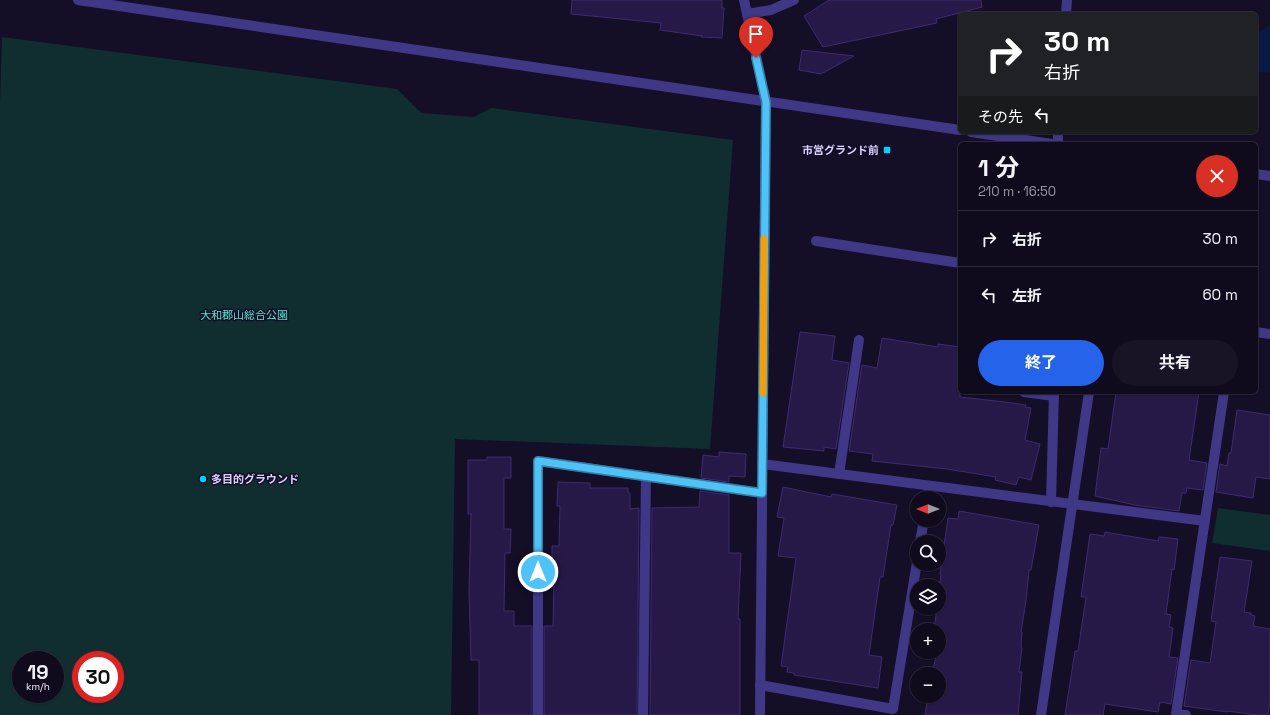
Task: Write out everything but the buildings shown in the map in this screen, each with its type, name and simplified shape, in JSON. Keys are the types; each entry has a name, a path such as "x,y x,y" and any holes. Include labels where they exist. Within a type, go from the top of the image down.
{"street":[{"path":"78,0 958,130"},
{"path":"744,0 766,102 760,715"},
{"path":"747,14 771,10 794,0"},
{"path":"1066,12 1067,0"},
{"path":"984,134 1038,142"},
{"path":"1258,174 1270,176"},
{"path":"816,241 958,263"},
{"path":"1258,332 1270,334"},
{"path":"840,474 859,340"},
{"path":"1051,502 1054,394"},
{"path":"1041,715 1089,394"},
{"path":"1186,715 1176,714 1224,394"},
{"path":"538,715 538,461 762,493"},
{"path":"762,464 1205,521"},
{"path":"644,715 646,476"},
{"path":"929,491 930,486"},
{"path":"760,685 893,709 916,571"}],"green space":[{"name":"大和郡山総合公園","path":"2,37 397,89 421,113 474,117 491,108 733,140 710,449 455,439 451,715 0,715 0,103"},
{"path":"1218,508 1270,515 1270,551 1212,543"}],"water":[{"path":"1270,25 1270,73 1258,71 1258,33"}],"slow traffic":[{"path":"763,393 764,239"}],"place":[{"name":"市営グランド前","path":"887,150"},
{"name":"多目的グラウンド","path":"203,479"}],"route":[{"path":"538,572 538,461 762,493 766,102 756,58"}]}
